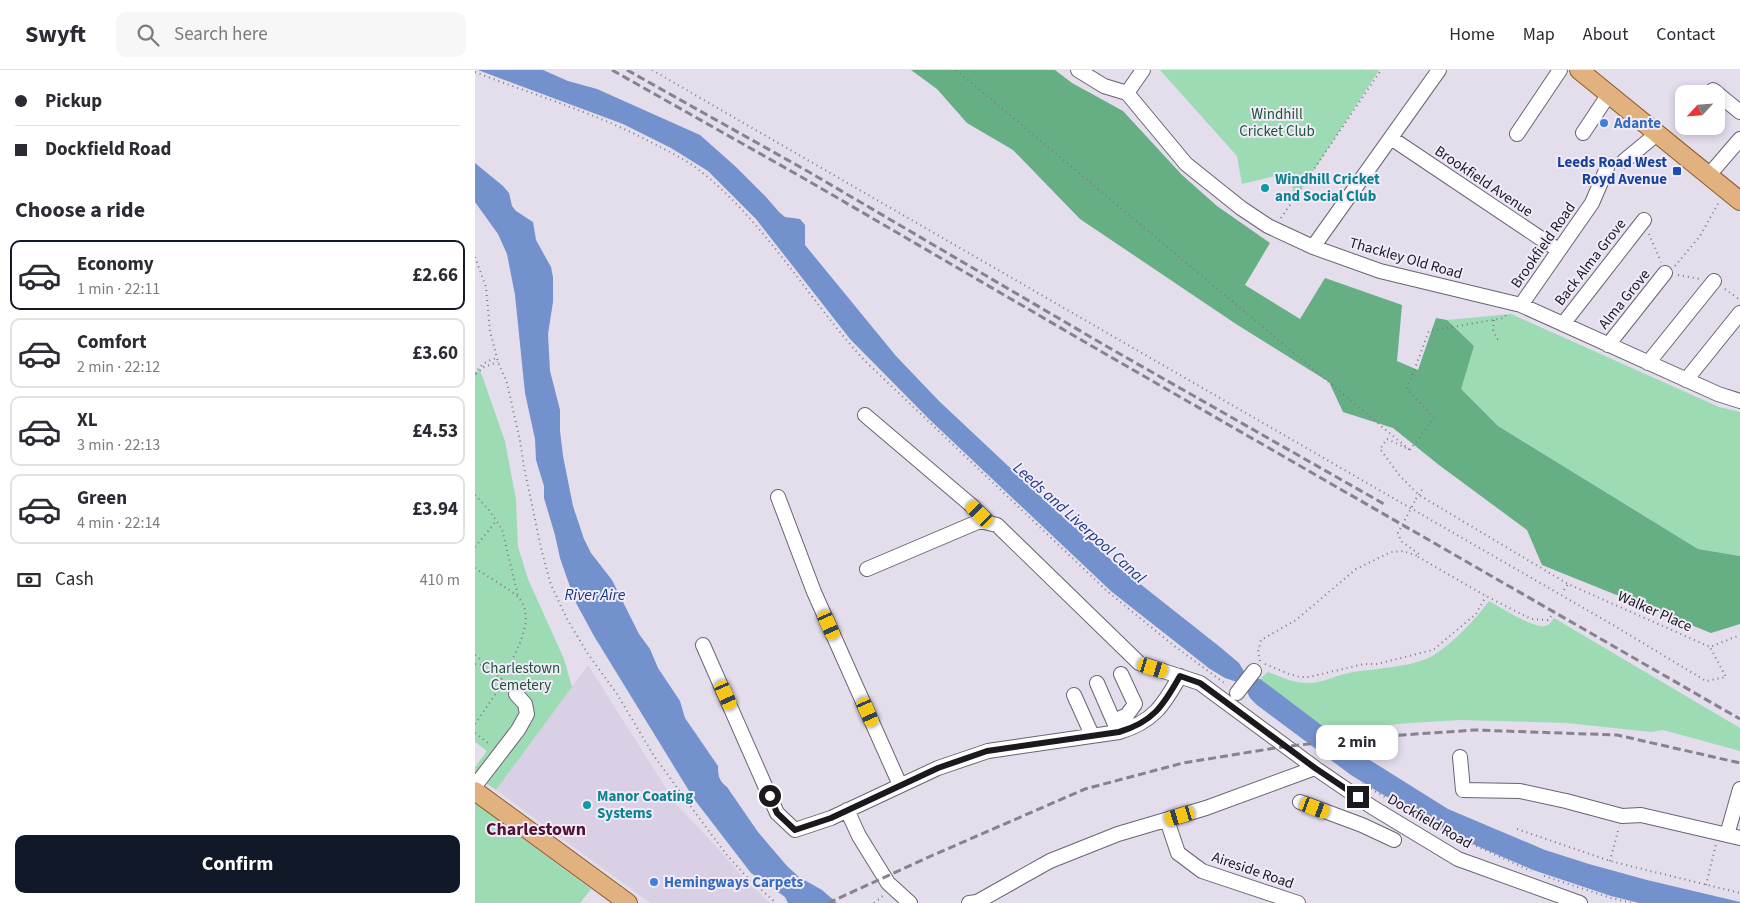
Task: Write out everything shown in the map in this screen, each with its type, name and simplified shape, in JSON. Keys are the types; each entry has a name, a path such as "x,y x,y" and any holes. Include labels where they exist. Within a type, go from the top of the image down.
{"main road":[{"path":"1579,70 1734,196"},
{"path":"475,790 628,903"}],"street":[{"path":"1077,70 1104,86 1127,93 1143,70"},
{"path":"1313,247 1439,70"},
{"path":"1517,134 1560,70"},
{"name":"Thackley Old Road","path":"1127,93 1186,164 1241,208 1274,228 1313,247 1380,271 1518,304 1717,394 1740,402"},
{"path":"1583,133 1609,94"},
{"path":"1725,100 1740,112"},
{"path":"1624,161 1658,133"},
{"name":"Brookfield Avenue","path":"1391,138 1558,250"},
{"path":"1709,175 1740,139"},
{"name":"Brookfield Road","path":"1518,304 1592,203 1607,168"},
{"name":"Back Alma Grove","path":"1563,324 1643,220"},
{"name":"Alma Grove","path":"1608,345 1665,273"},
{"path":"1648,362 1714,281"},
{"path":"1686,380 1740,313"},
{"name":"Dockfield Road","path":"865,415 971,505 989,523 997,525 1139,663 1200,683 1315,768 1372,807 1458,859 1580,903"},
{"path":"778,497 814,592 900,785"},
{"path":"867,569 981,520 989,523"},
{"path":"703,645 777,813 795,830 831,818 938,768 987,751 1092,735 1116,726 1135,704 1121,674"},
{"path":"1237,693 1257,666"},
{"path":"1116,726 1133,728 1152,716 1165,701 1180,676"},
{"path":"1097,683 1116,726"},
{"path":"475,786 518,730 527,714 525,704 516,694"},
{"path":"1074,695 1092,735"},
{"path":"1460,757 1463,790 1520,791 1622,816 1641,815 1729,835 1740,789"},
{"path":"969,903 977,902 1050,861 1117,834 1167,820 1269,786 1315,768"},
{"path":"1300,802 1362,825 1394,840"},
{"path":"1362,825 1372,807"},
{"path":"847,810 859,836 888,883 910,903"},
{"name":"Aireside Road","path":"1167,820 1178,853 1202,870 1298,903"}],"path":[{"path":"652,70 1706,680 1726,677 1710,647 1740,635"},
{"path":"956,70 1411,451 1434,418 1407,388 1429,331 1504,318 1518,304"},
{"path":"1274,228 1381,70"},
{"path":"475,72 637,134 694,166 749,217 839,333 865,361 1107,591 1173,645 1237,693"},
{"path":"1665,273 1673,270 1700,236 1714,208 1734,196"},
{"path":"1643,220 1665,273"},
{"path":"475,257 486,287 490,331 498,362 507,383 541,548 551,585 567,619 588,654 617,694 654,756 726,854 746,876 776,903"},
{"path":"1665,273 1714,281 1740,300"},
{"path":"1494,320 1493,330 1497,339 1500,340"},
{"path":"475,374 479,367 487,361 497,358"},
{"path":"475,374 484,367 498,362"},
{"name":"Walker Place","path":"1411,451 1387,439 1380,449 1400,476 1419,495 1568,584 1710,647"},
{"path":"1418,556 1419,554 1401,540 1398,533 1423,488"},
{"path":"475,495 497,520 505,536 511,573 523,607 526,624 501,680"},
{"path":"475,547 497,520"},
{"path":"1486,596 1476,614 1433,650 1377,664 1364,664 1309,677 1300,677 1257,666 1261,640 1296,620 1356,569 1391,552 1403,551 1418,556 1486,596 1531,619 1548,620 1551,615"},
{"path":"475,568 518,597"},
{"path":"1565,590 1568,584"},
{"path":"475,655 516,694"},
{"path":"475,664 488,666"},
{"path":"475,724 504,683"},
{"path":"475,733 500,752"},
{"path":"1355,780 1453,836 1533,872"},
{"path":"1610,861 1622,816"},
{"path":"1517,829 1610,861 1740,893"},
{"path":"1706,885 1729,835"},
{"path":"1543,875 1611,898 1632,903"}],"shaded area":[{"path":"588,665 676,804 739,873 770,903 650,903 496,790"}],"green space":[{"path":"911,70 1055,70 1072,83 1123,111 1182,175 1217,206 1270,243 1245,285 1300,319 1325,278 1402,305 1397,361 1418,370 1436,318 1447,320 1474,346 1461,389 1498,426 1698,549 1740,556 1740,624 1711,633 1542,565 1527,530 1439,465 1393,428 1343,412 1329,382 1236,324 1080,219 1013,150 967,123 937,89"},
{"name":"Windhill Cricket Club","path":"1160,70 1379,70 1294,201 1291,172 1242,184 1237,156"},
{"path":"1511,314 1719,407 1740,412 1740,556 1698,549 1498,426 1460,389 1474,346 1447,320"},
{"name":"Charlestown Cemetery","path":"480,370 505,441 516,500 518,547 528,579 564,659 572,687 496,790 475,775 475,767 487,751 475,742 475,372"},
{"path":"1489,601 1525,621 1540,626 1548,625 1554,618 1740,728 1740,751 1663,730 1651,732 1567,723 1460,720 1329,731 1260,679 1268,672 1295,682 1312,683 1349,673 1415,663 1442,650 1471,623"},
{"path":"475,803 591,889 580,903 475,903"}],"water":[{"path":"478,70 543,70 568,81 597,89 700,135 735,166 779,212 785,217 800,219 805,225 805,245 896,356 939,401 1040,496 1120,568 1239,663 1245,673 1251,678 1260,679 1357,752 1448,809 1545,850 1647,880 1740,903 1639,903 1611,896 1533,870 1468,842 1351,775 1257,705 1250,698 1244,686 1210,669 1112,592 929,419 850,339 756,219 708,171 671,148 623,124"},
{"name":"River Aire","path":"475,163 509,193 512,206 516,211 533,222 536,240 551,267 553,302 548,334 550,371 560,410 563,456 573,506 584,539 591,553 612,580 639,634 650,649 658,668 680,701 685,718 718,766 719,775 724,785 758,832 787,866 799,877 822,890 837,903 788,903 785,897 751,873 694,799 594,636 575,601 560,558 544,498 544,486 536,460 535,439 525,393 515,295 507,254 498,234 475,202"}],"railway":[{"path":"612,70 805,179 1740,719"},
{"path":"627,70 809,172 1106,346 1384,504"},
{"path":"828,903 1085,789 1183,763 1275,748 1358,738 1475,730 1617,735 1740,763"}],"place":[{"name":"Adante","path":"1604,123"},
{"name":"Leeds Road West Royd Avenue","path":"1677,171"},
{"name":"Windhill Cricket and Social Club","path":"1265,188"},
{"name":"Manor Coating Systems","path":"587,805"},
{"name":"Hemingways Carpets","path":"654,882"}],"district":[{"name":"Charlestown","path":"536,829"}],"route":[{"path":"770,796 777,813 795,830 831,818 938,768 987,751 1119,732 1133,728 1144,722 1159,709 1180,676 1200,683 1315,768 1358,797"}],"water label":[{"name":"Leeds and Liverpool Canal","path":"1080,522"}]}
